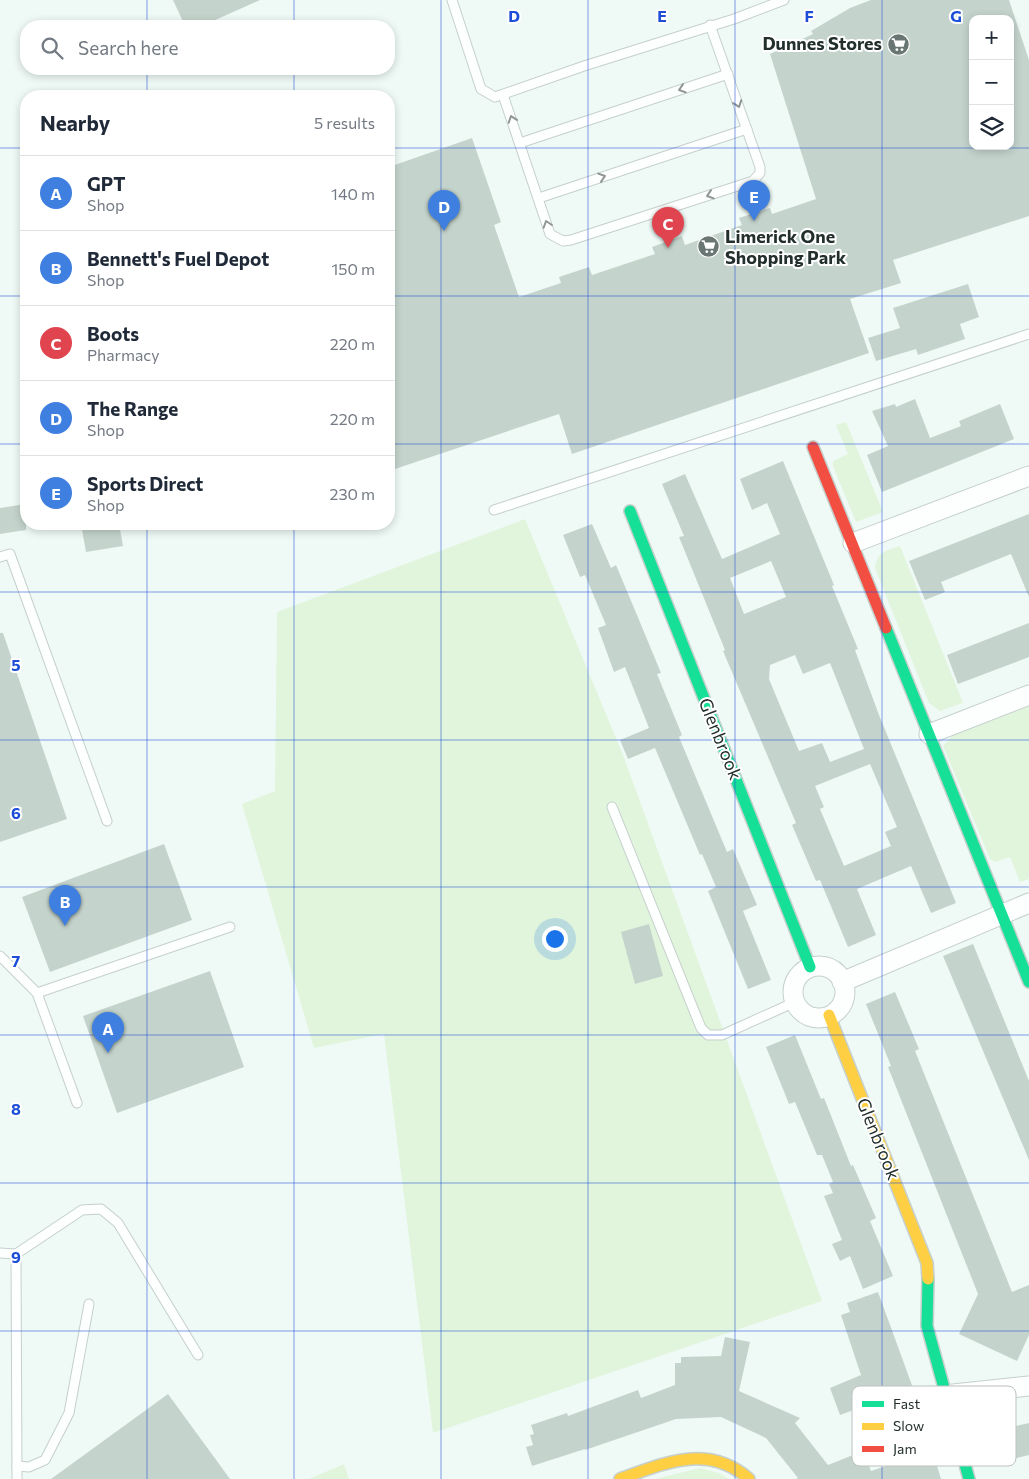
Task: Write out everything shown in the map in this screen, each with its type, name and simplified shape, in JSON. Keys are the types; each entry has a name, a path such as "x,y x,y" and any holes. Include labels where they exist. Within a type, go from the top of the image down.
{"street":[{"path":"813,447 1029,982"},
{"path":"853,543 1029,476"},
{"name":"Glenbrook","path":"630,511 810,967"},
{"path":"929,734 1029,695"},
{"path":"842,982 1029,903"},
{"path":"810,967 824,967 832,970 842,982 844,990 841,1005 829,1015 814,1018 799,1009 795,1002 793,987 796,979 810,967"},
{"name":"Glenbrook","path":"829,1015 927,1263 930,1279 925,1314 942,1386"},
{"path":"1016,1387 1029,1386"},
{"path":"620,1479 683,1459 708,1458 726,1463 744,1473 749,1479"},
{"name":"Glenbrook","path":"965,1466 969,1479"}],"lane":[{"path":"452,0 482,89 495,97 784,0"},
{"path":"503,95 550,234 563,241 753,181 760,173 760,167 710,25"},
{"path":"520,143 728,74"},
{"path":"539,198 747,129"},
{"path":"494,510 1029,334"},
{"path":"0,557 10,554 107,821"},
{"path":"612,807 701,1028 708,1034 722,1035 795,1002"},
{"path":"37,993 230,927"},
{"path":"0,956 37,993 77,1102"},
{"path":"0,1253 16,1254 82,1210 101,1209 118,1223 198,1354"},
{"path":"16,1254 16,1479"},
{"path":"17,1466 29,1467 45,1460 69,1412 89,1304"}],"green space":[{"path":"846,422 883,512 856,522 833,466 833,461 848,454 836,425"},
{"path":"525,519 623,755 822,1301 433,1433 384,1034 314,1048 242,804 275,791 277,612"},
{"path":"900,546 963,703 940,711 929,703 875,568 880,555"},
{"path":"1029,704 1029,879 1020,882 1010,857 995,862 990,859 943,746 954,734"},
{"path":"344,1464 349,1479 309,1479"},
{"path":"700,1468 719,1473 729,1479 655,1479"}],"building":[{"path":"173,0 260,0 215,20 182,20"},
{"path":"871,0 1009,0 1014,15 1029,60 1029,216 893,260 901,283 850,299 869,353 572,454 559,414 395,469 395,165 472,138 501,222 494,225 519,297 561,283 559,277 589,267 592,275 655,254 652,247 682,236 685,245 742,225 739,218 770,208 772,214 816,199 770,54 813,34 811,31 850,8"},
{"path":"968,284 979,317 960,324 965,339 918,355 916,349 876,361 868,338 900,328 893,308"},
{"path":"915,399 930,438 961,426 959,421 1000,404 1014,439 882,492 867,455 888,446 872,411 895,404 896,407"},
{"path":"783,461 834,585 832,586 858,649 855,650 879,715 956,903 931,913 911,866 857,889 876,935 848,947 820,880 816,881 792,825 796,823 723,651 725,650 679,537 684,536 662,484 685,474 722,559 780,534 767,503 752,510 740,479","holes":["771,561 786,597 744,614 730,578","795,655 803,674 830,663 864,749 830,762 822,743 799,751 769,679 770,665","870,764 897,827 885,832 891,846 844,866 820,809 824,807 815,786"]},
{"path":"20,505 20,530 26,530 0,534 0,508"},
{"path":"1029,514 1029,597 1011,554 941,582 945,592 925,600 909,561"},
{"path":"592,524 611,568 616,565 661,673 657,674 682,735 679,737 727,852 733,849 757,905 743,911 771,980 748,989 708,891 716,887 702,854 700,855 655,748 628,759 620,740 649,728 625,667 614,672 598,628 606,625 585,575 580,577 563,535"},
{"path":"82,530 120,530 123,546 86,552"},
{"path":"1029,623 1029,657 958,684 947,655"},
{"path":"0,633 3,633 67,819 0,842"},
{"path":"164,844 192,920 50,972 22,897"},
{"path":"649,924 663,976 635,984 621,932"},
{"path":"973,944 1029,1081 1029,1160 943,956"},
{"path":"210,971 244,1067 117,1113 83,1016"},
{"path":"895,992 919,1049 915,1051 1012,1292 1029,1285 1029,1335 1017,1361 959,1334 978,1294 888,1067 891,1066 866,1004"},
{"path":"795,1035 821,1099 824,1098 851,1166 853,1165 876,1218 870,1221 893,1276 863,1289 850,1256 840,1261 832,1244 842,1240 824,1196 833,1193 829,1184 833,1182 822,1155 817,1155 795,1102 789,1104 766,1047"},
{"path":"878,1292 912,1386 852,1386 852,1411 840,1415 830,1388 861,1375 841,1315 850,1312 847,1303"},
{"path":"725,1337 750,1342 739,1391 800,1418 795,1423 828,1465 852,1455 852,1466 869,1466 871,1471 886,1466 937,1466 941,1479 796,1479 798,1478 766,1438 721,1417 676,1419 532,1466 526,1447 533,1445 530,1435 534,1434 531,1425 567,1413 568,1416 638,1390 641,1398 675,1385 675,1363 681,1363 681,1357 721,1356"},
{"path":"168,1394 230,1479 51,1479"},
{"path":"1029,1423 1029,1455 1016,1458 1016,1426"}],"traffic: fast":[{"path":"630,511 810,967"},
{"path":"886,628 1029,982"},
{"path":"928,1279 927,1326 943,1386"},
{"path":"965,1466 969,1479"}],"traffic: slow":[{"path":"829,1015 927,1263 928,1279"},
{"path":"620,1479 670,1462 702,1459 734,1468 749,1479"}],"traffic: jam":[{"path":"813,447 886,628"}],"place":[{"name":"Dunnes Stores","path":"898,44"},
{"name":"Sports Direct","path":"754,221"},
{"name":"The Range","path":"444,231"},
{"name":"Limerick One Shopping Park","path":"709,247"},
{"name":"Boots","path":"668,248"},
{"name":"Bennett's Fuel Depot","path":"65,926"},
{"name":"GPT","path":"108,1053"}]}
